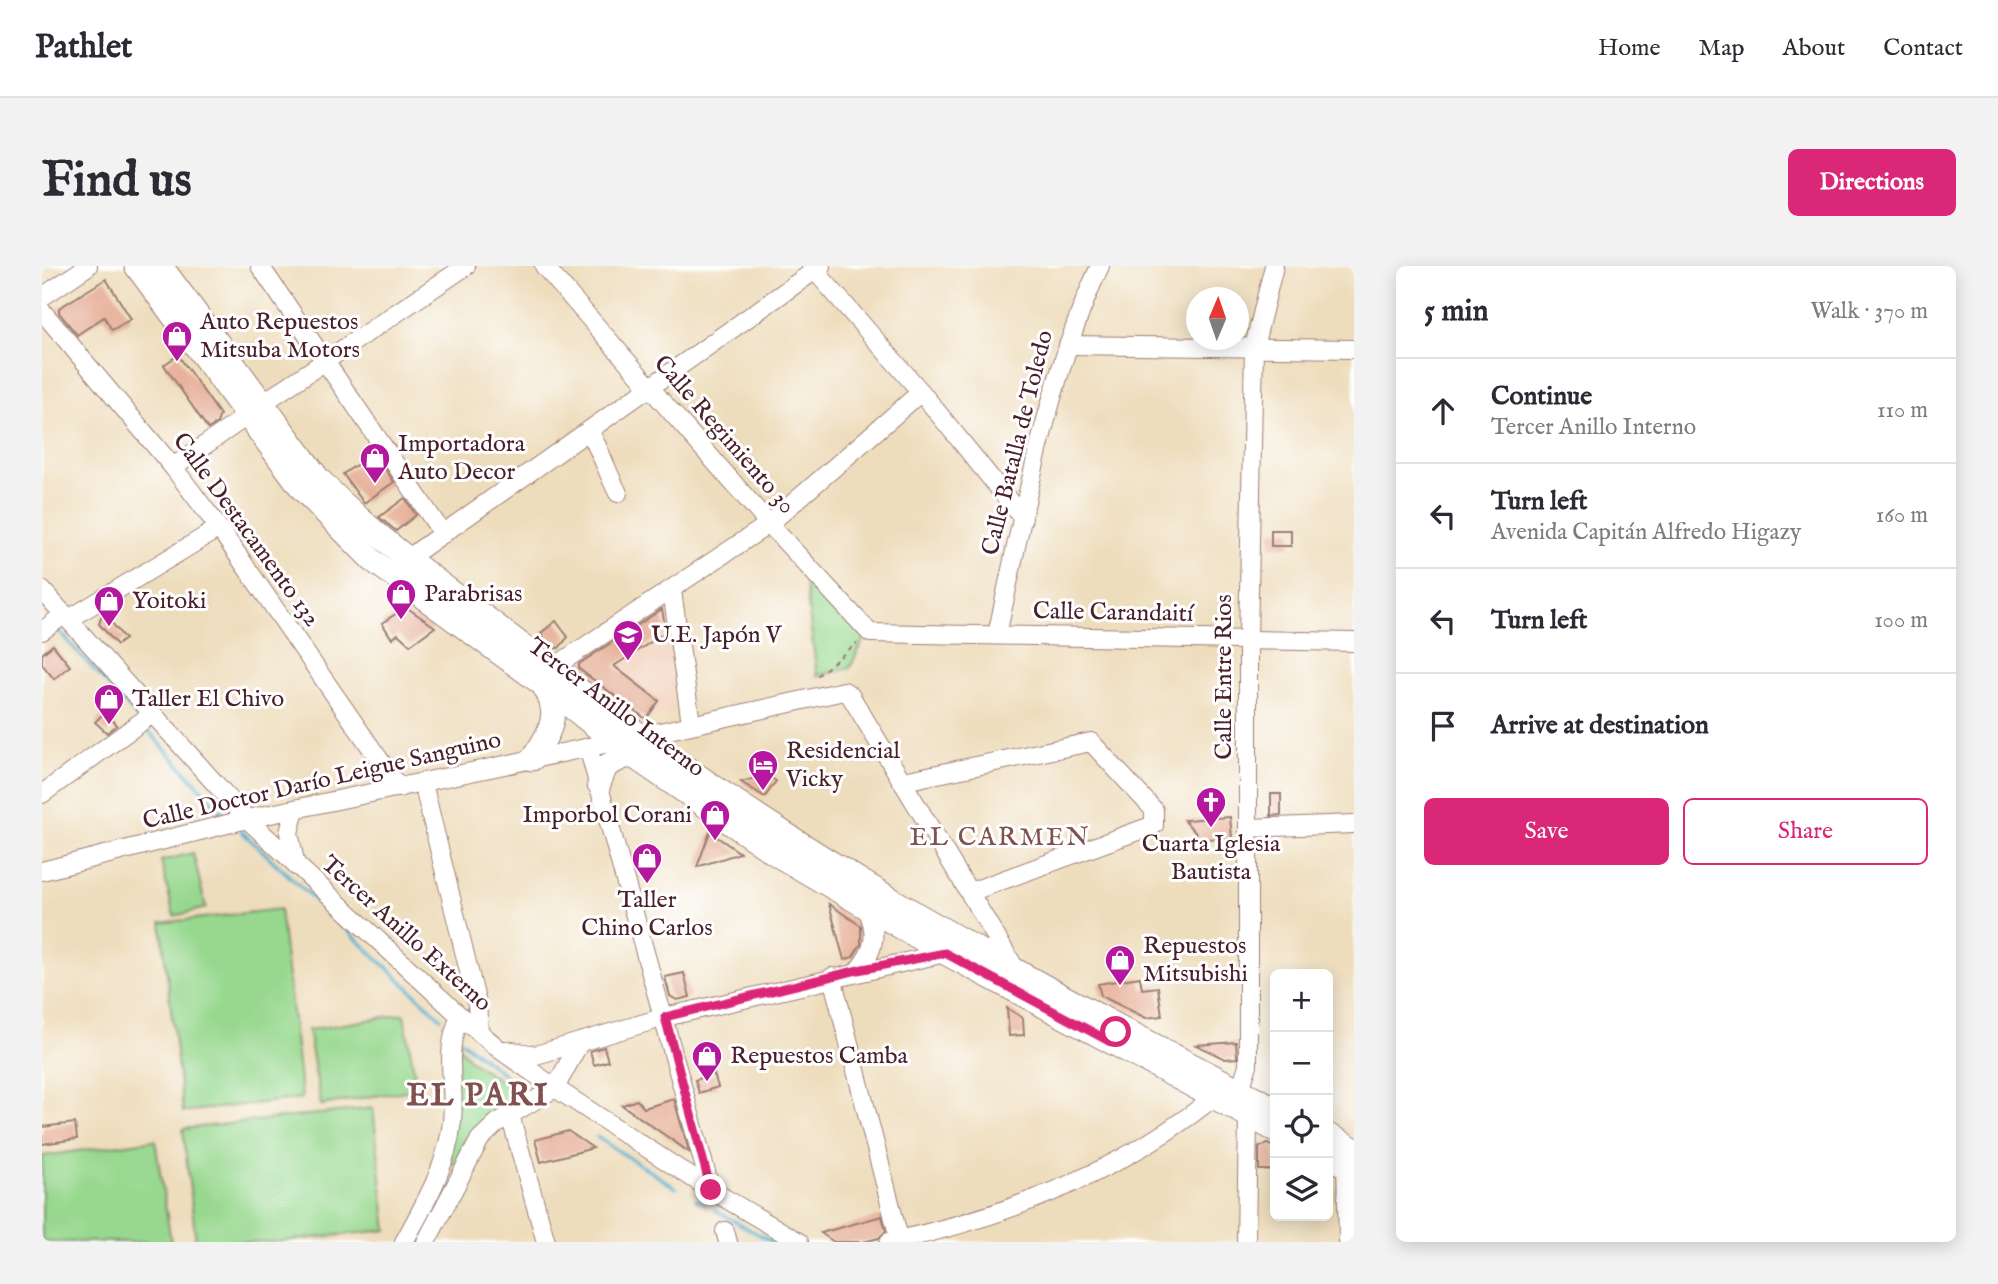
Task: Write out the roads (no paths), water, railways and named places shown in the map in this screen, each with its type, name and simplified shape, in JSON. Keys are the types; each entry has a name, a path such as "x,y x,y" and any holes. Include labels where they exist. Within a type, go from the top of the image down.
{"main road":[{"name":"Tercer Anillo Interno","path":"136,266 255,410 318,478 407,559 777,855 945,953 1270,1128"},
{"name":"Tercer Anillo Interno","path":"161,266 201,321 302,489 372,560 543,670 614,742 638,746 687,768 792,838 994,947 1016,970 1270,1105"},
{"path":"156,292 171,289 192,315 201,321"},
{"path":"372,560 386,564 407,559"},
{"path":"532,759 552,727 554,712 543,670"},
{"path":"614,742 636,740 687,768"},
{"path":"599,784 601,774 614,759 638,746"},
{"path":"1046,1008 1079,1016 1087,1008"},
{"path":"1109,1041 1116,1032 1147,1041"},
{"path":"1333,1142 1345,1160"}],"street":[{"path":"42,297 88,266"},
{"path":"260,266 443,534"},
{"path":"173,467 466,266"},
{"name":"Calle Regimiento 30","path":"544,266 769,524 870,633"},
{"name":"Calle Entre Rios","path":"1240,1090 1248,1065 1248,640 1254,347 1274,266"},
{"path":"407,559 651,388 816,267 1023,518"},
{"name":"Calle Batalla de Toledo","path":"997,635 1023,518 1068,345 1097,267"},
{"name":"Calle Destacamento 132","path":"42,311 173,467 219,528 399,788"},
{"path":"1068,345 1354,349"},
{"path":"543,670 672,591 769,524 921,392"},
{"path":"590,431 602,451 602,463 618,493"},
{"path":"56,623 219,528"},
{"name":"Tercer Anillo Externo","path":"42,590 56,623 143,721 243,821 460,1016 499,1049 555,1088 711,1190 799,1242"},
{"path":"672,591 691,723"},
{"name":"Calle Carandaití","path":"870,633 1354,642"},
{"path":"638,746 691,723 836,690 850,695 970,892 994,947"},
{"path":"42,794 143,721"},
{"name":"Calle Doctor Darío Leigue Sanguino","path":"42,871 296,809 614,742"},
{"path":"904,781 1091,742 1154,810 1154,825 970,892"},
{"path":"589,747 711,1190"},
{"path":"423,783 477,1004 479,1032"},
{"path":"296,809 289,833 289,845 297,868"},
{"path":"1248,828 1354,824"},
{"path":"858,970 873,947 873,920 866,907"},
{"path":"499,1049 536,1055 665,1017 858,970 945,953"},
{"path":"832,977 896,1241 1056,1193 1102,1169 1213,1098"},
{"path":"404,1242 440,1177 448,1147 453,1120 450,1045 460,1016"},
{"path":"426,1242 480,1139 510,1115 555,1088 580,1042"},
{"path":"510,1115 546,1242"},
{"path":"1247,1242 1248,1117"},
{"path":"1345,1160 1349,1242"}],"waterway":[{"path":"56,628 138,718"},
{"path":"145,727 225,815"},
{"path":"241,831 441,1018"},
{"path":"460,1040 524,1090"},
{"path":"597,1137 676,1188"},
{"path":"696,1200 705,1204"},
{"path":"715,1210 772,1242"}],"place":[{"name":"Auto Repuestos Mitsuba Motors","path":"177,363"},
{"name":"Importadora Auto Decor","path":"375,485"},
{"name":"Parabrisas","path":"401,621"},
{"name":"Yoitoki","path":"109,628"},
{"name":"U.E. Japón V","path":"628,662"},
{"name":"Taller El Chivo","path":"109,726"},
{"name":"Residencial Vicky","path":"763,792"},
{"name":"Cuarta Iglesia Bautista","path":"1211,829"},
{"name":"Imporbol Corani","path":"715,842"},
{"name":"Taller Chino Carlos","path":"647,885"},
{"name":"Repuestos Mitsubishi","path":"1120,987"},
{"name":"Repuestos Camba","path":"707,1083"}],"district":[{"name":"EL CARMEN","path":"1000,837"},
{"name":"EL PARI","path":"478,1096"}]}
